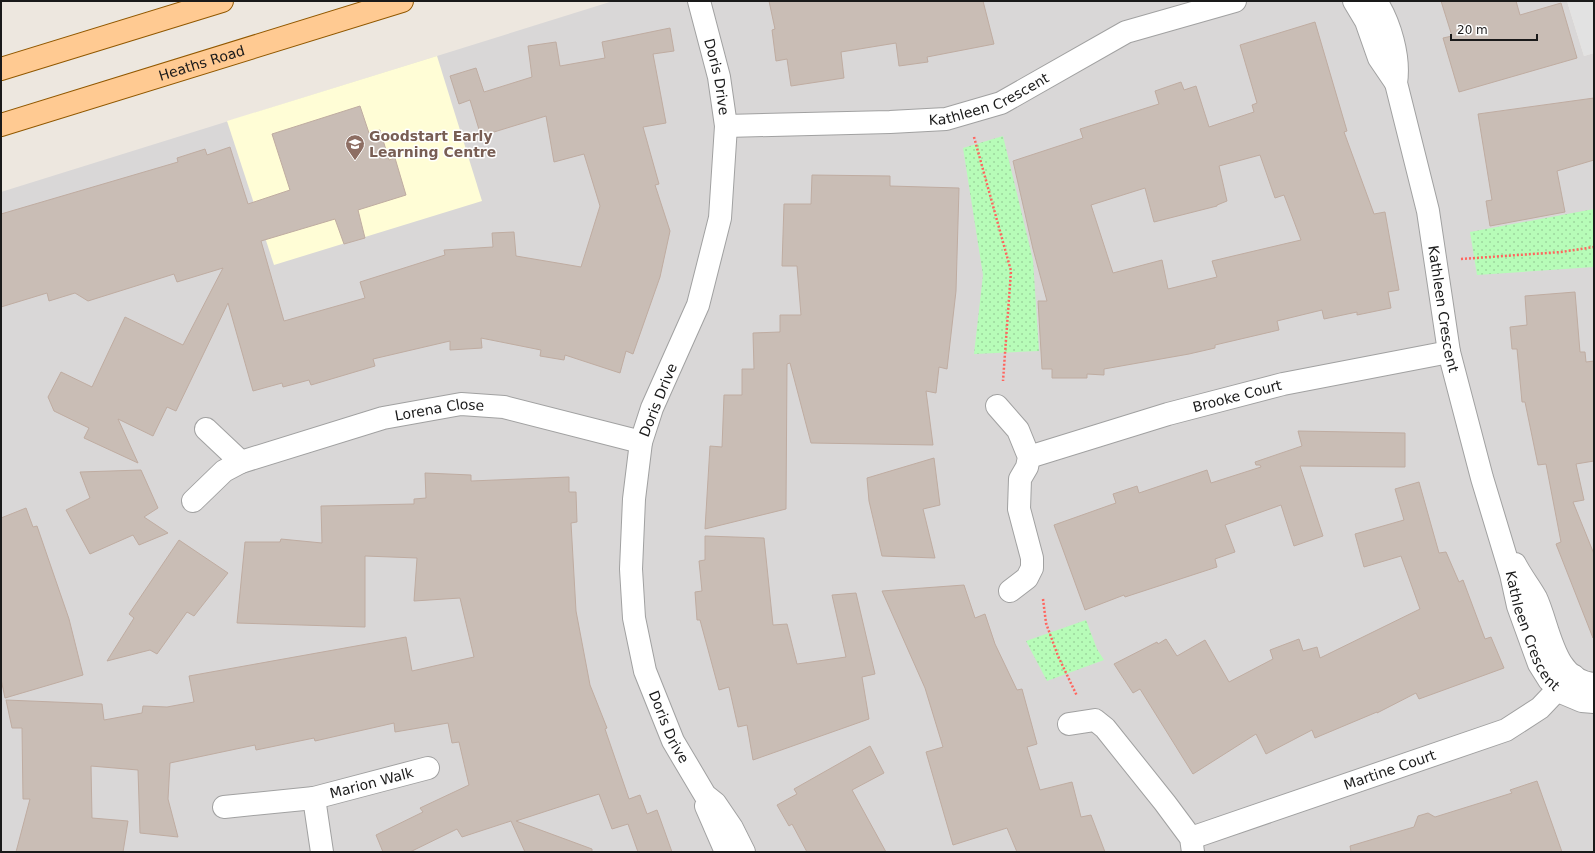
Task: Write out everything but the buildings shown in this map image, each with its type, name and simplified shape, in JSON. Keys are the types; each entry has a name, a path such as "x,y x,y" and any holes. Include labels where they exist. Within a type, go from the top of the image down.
{"main road":[{"path":"1,69 222,1"},
{"name":"Heaths Road","path":"1,125 402,1"}],"street":[{"name":"Doris Drive","path":"699,1 719,77 726,126 720,218 698,305 652,408 641,442 634,499 631,568 634,618 645,671 673,741 705,795 715,803 728,822 744,852"},
{"name":"Kathleen Crescent","path":"726,126 890,122 946,119 1001,103 1126,32 1235,1"},
{"name":"Kathleen Crescent","path":"1354,1 1366,21 1379,58 1396,83 1428,211 1450,352 1480,470 1499,533 1518,570 1536,598 1563,667 1566,682 1563,694 1582,701 1594,702"},
{"name":"Kathleen Crescent","path":"1376,1 1385,17 1396,57 1398,68 1396,83"},
{"name":"Brooke Court","path":"1029,457 1168,414 1283,384 1450,352"},
{"name":"Lorena Close","path":"192,501 224,471 241,462 383,418 461,404 504,407 641,442"},
{"path":"999,408 1018,430 1029,457 1027,467 1020,479 1019,509 1032,558 1032,568 1029,575 1019,586 1010,591"},
{"path":"206,429 241,462"},
{"name":"Kathleen Crescent","path":"1566,682 1594,684"},
{"name":"Martine Court","path":"1077,722 1095,720 1105,728 1166,803 1192,845 1506,730 1540,708 1566,682"},
{"name":"Marion Walk","path":"224,807 314,798 428,768"},
{"name":"Doris Drive","path":"705,795 706,810 726,852"},
{"name":"Marion Walk","path":"314,798 322,852"}],"path":[{"path":"968,113 1011,271 999,408"},
{"path":"1436,263 1481,257 1561,252 1594,247"},
{"path":"1029,575 1043,597 1046,623 1058,656 1078,698 1077,722"}],"shaded area":[{"path":"613,1 1567,1 1584,56 1594,53 1594,852 1,852 1,192"},
{"path":"1567,1 1594,1 1594,53 1584,56"},
{"name":"Goodstart Early Learning Centre","path":"437,56 482,201 274,265 227,121"}],"green space":[{"path":"1003,136 1033,260 1039,351 974,354 983,275 963,148"},
{"path":"1594,209 1594,267 1477,275 1470,232"},
{"path":"1086,620 1097,649 1104,660 1047,681 1026,641"}],"place":[{"name":"Goodstart Early Learning Centre","path":"355,161"}]}
